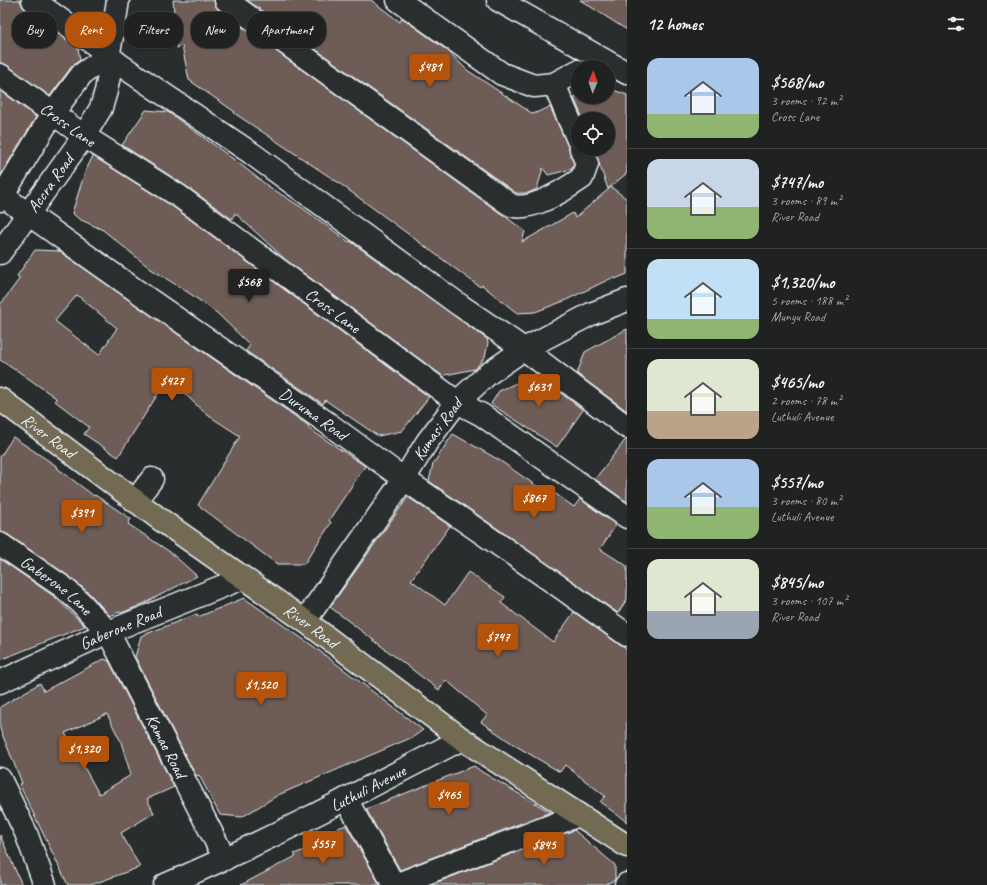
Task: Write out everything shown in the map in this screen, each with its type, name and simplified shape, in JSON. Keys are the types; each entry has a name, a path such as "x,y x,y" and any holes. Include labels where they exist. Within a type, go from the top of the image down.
{"main road":[{"name":"River Road","path":"0,399 135,500 305,621 462,739 627,846"}],"street":[{"path":"33,0 93,43 108,56 251,153 524,350 627,427"},
{"path":"108,56 118,0"},
{"path":"226,0 514,206 532,204 560,193 582,178 587,164 584,156"},
{"path":"398,0 502,74 534,86 554,84 571,75"},
{"path":"498,0 589,60"},
{"name":"Accra Road","path":"1,196 53,113 82,74 108,56"},
{"name":"Accra Road","path":"0,253 84,136 101,108 109,76 108,56"},
{"path":"615,69 627,73"},
{"name":"Cross Lane","path":"0,75 84,136 178,196 457,402 482,415 627,517"},
{"path":"554,84 571,124"},
{"name":"Duruma Road","path":"1,196 326,422 404,479 627,635"},
{"name":"Kumasi Road","path":"305,621 404,479 427,442 457,402 488,374 524,350 591,314 627,300"},
{"path":"135,500 152,479"},
{"name":"Gaberone Lane","path":"0,544 63,587 81,603 108,632"},
{"name":"Gaberone Road","path":"0,682 108,632 244,578"},
{"name":"Kamae Road","path":"108,632 225,859"},
{"name":"Luthuli Avenue","path":"165,885 225,859 462,739"},
{"path":"0,779 26,833 45,885"},
{"path":"346,799 395,885 579,815"}],"building":[{"path":"0,0 20,0 22,5 29,12 12,12 12,48 57,48 57,33 65,38 65,48 78,48 80,60 72,66 50,96 7,65 0,63"},
{"path":"173,0 214,0 215,5 222,12 191,12 191,48 239,48 239,24 247,30 247,48 272,48 525,231 522,242 573,213 575,218 611,187 627,199 627,274 615,279 614,277 564,301 535,312 517,313 482,285 480,287 339,183 234,113 235,112 189,80 182,48 183,12 174,12"},
{"path":"247,0 371,0 400,22 402,18 448,51 467,70 533,114 550,107 569,148 574,164 572,169 548,175 543,168 537,189 528,193 516,193 314,48 326,48 326,12 264,12"},
{"path":"580,0 627,0 627,30"},
{"path":"0,90 36,117 0,176"},
{"path":"615,91 627,95 627,173 608,189 596,156 615,156 615,112 580,112 577,104 615,104"},
{"path":"146,110 168,112 268,186 301,207 349,242 350,241 487,339 488,343 485,357 475,369 445,375 444,377 286,260 235,213 232,219 186,186 122,145"},
{"path":"93,156 172,206 429,397 402,431 378,436 325,400 323,404 246,351 250,345 217,313 151,269 103,230 79,219 72,213 85,172"},
{"path":"35,250 59,251 309,426 308,428 365,466 329,520 331,523 304,564 277,564 198,505 240,436 206,414 168,378 118,457 84,434 89,427 55,401 56,398 0,360 0,305 20,278 17,276","holes":["77,295 117,328 99,355 55,321"]},
{"path":"627,329 627,411 577,374 585,352"},
{"path":"536,374 583,410 557,447 491,404 499,391"},
{"path":"453,434 499,460 548,494 550,490 574,507 580,499 616,525 600,549 627,566 627,599 618,613 429,481 433,464"},
{"path":"13,437 58,467 57,468 94,496 95,495 131,519 128,524 170,552 197,576 141,605 110,616 90,594 70,577 7,534 0,532 0,457"},
{"path":"627,439 627,502 595,479"},
{"path":"408,497 450,526 411,580 445,605 468,572 505,597 501,603 553,642 574,612 627,650 627,822 600,802 605,796 565,765 560,772 516,746 481,722 487,715 446,680 439,690 330,607"},
{"path":"0,559 55,597 85,626 0,660"},
{"path":"244,598 313,646 423,730 413,737 278,795 242,817 220,815 199,775 196,776 135,657 141,636 197,614 198,617"},
{"path":"104,659 109,661 174,787 147,799 154,813 121,833 140,867 91,885 68,885 19,784 22,783 0,729 0,707 40,683 44,691","holes":["107,714 121,742 131,775 99,794 65,733"]},
{"path":"474,766 550,812 400,870 366,809"},
{"path":"346,825 380,885 241,885 296,856 294,854 321,844 317,836"},
{"path":"574,830 615,865 615,880 604,885 430,885"},
{"path":"0,835 22,885 0,885"}]}
